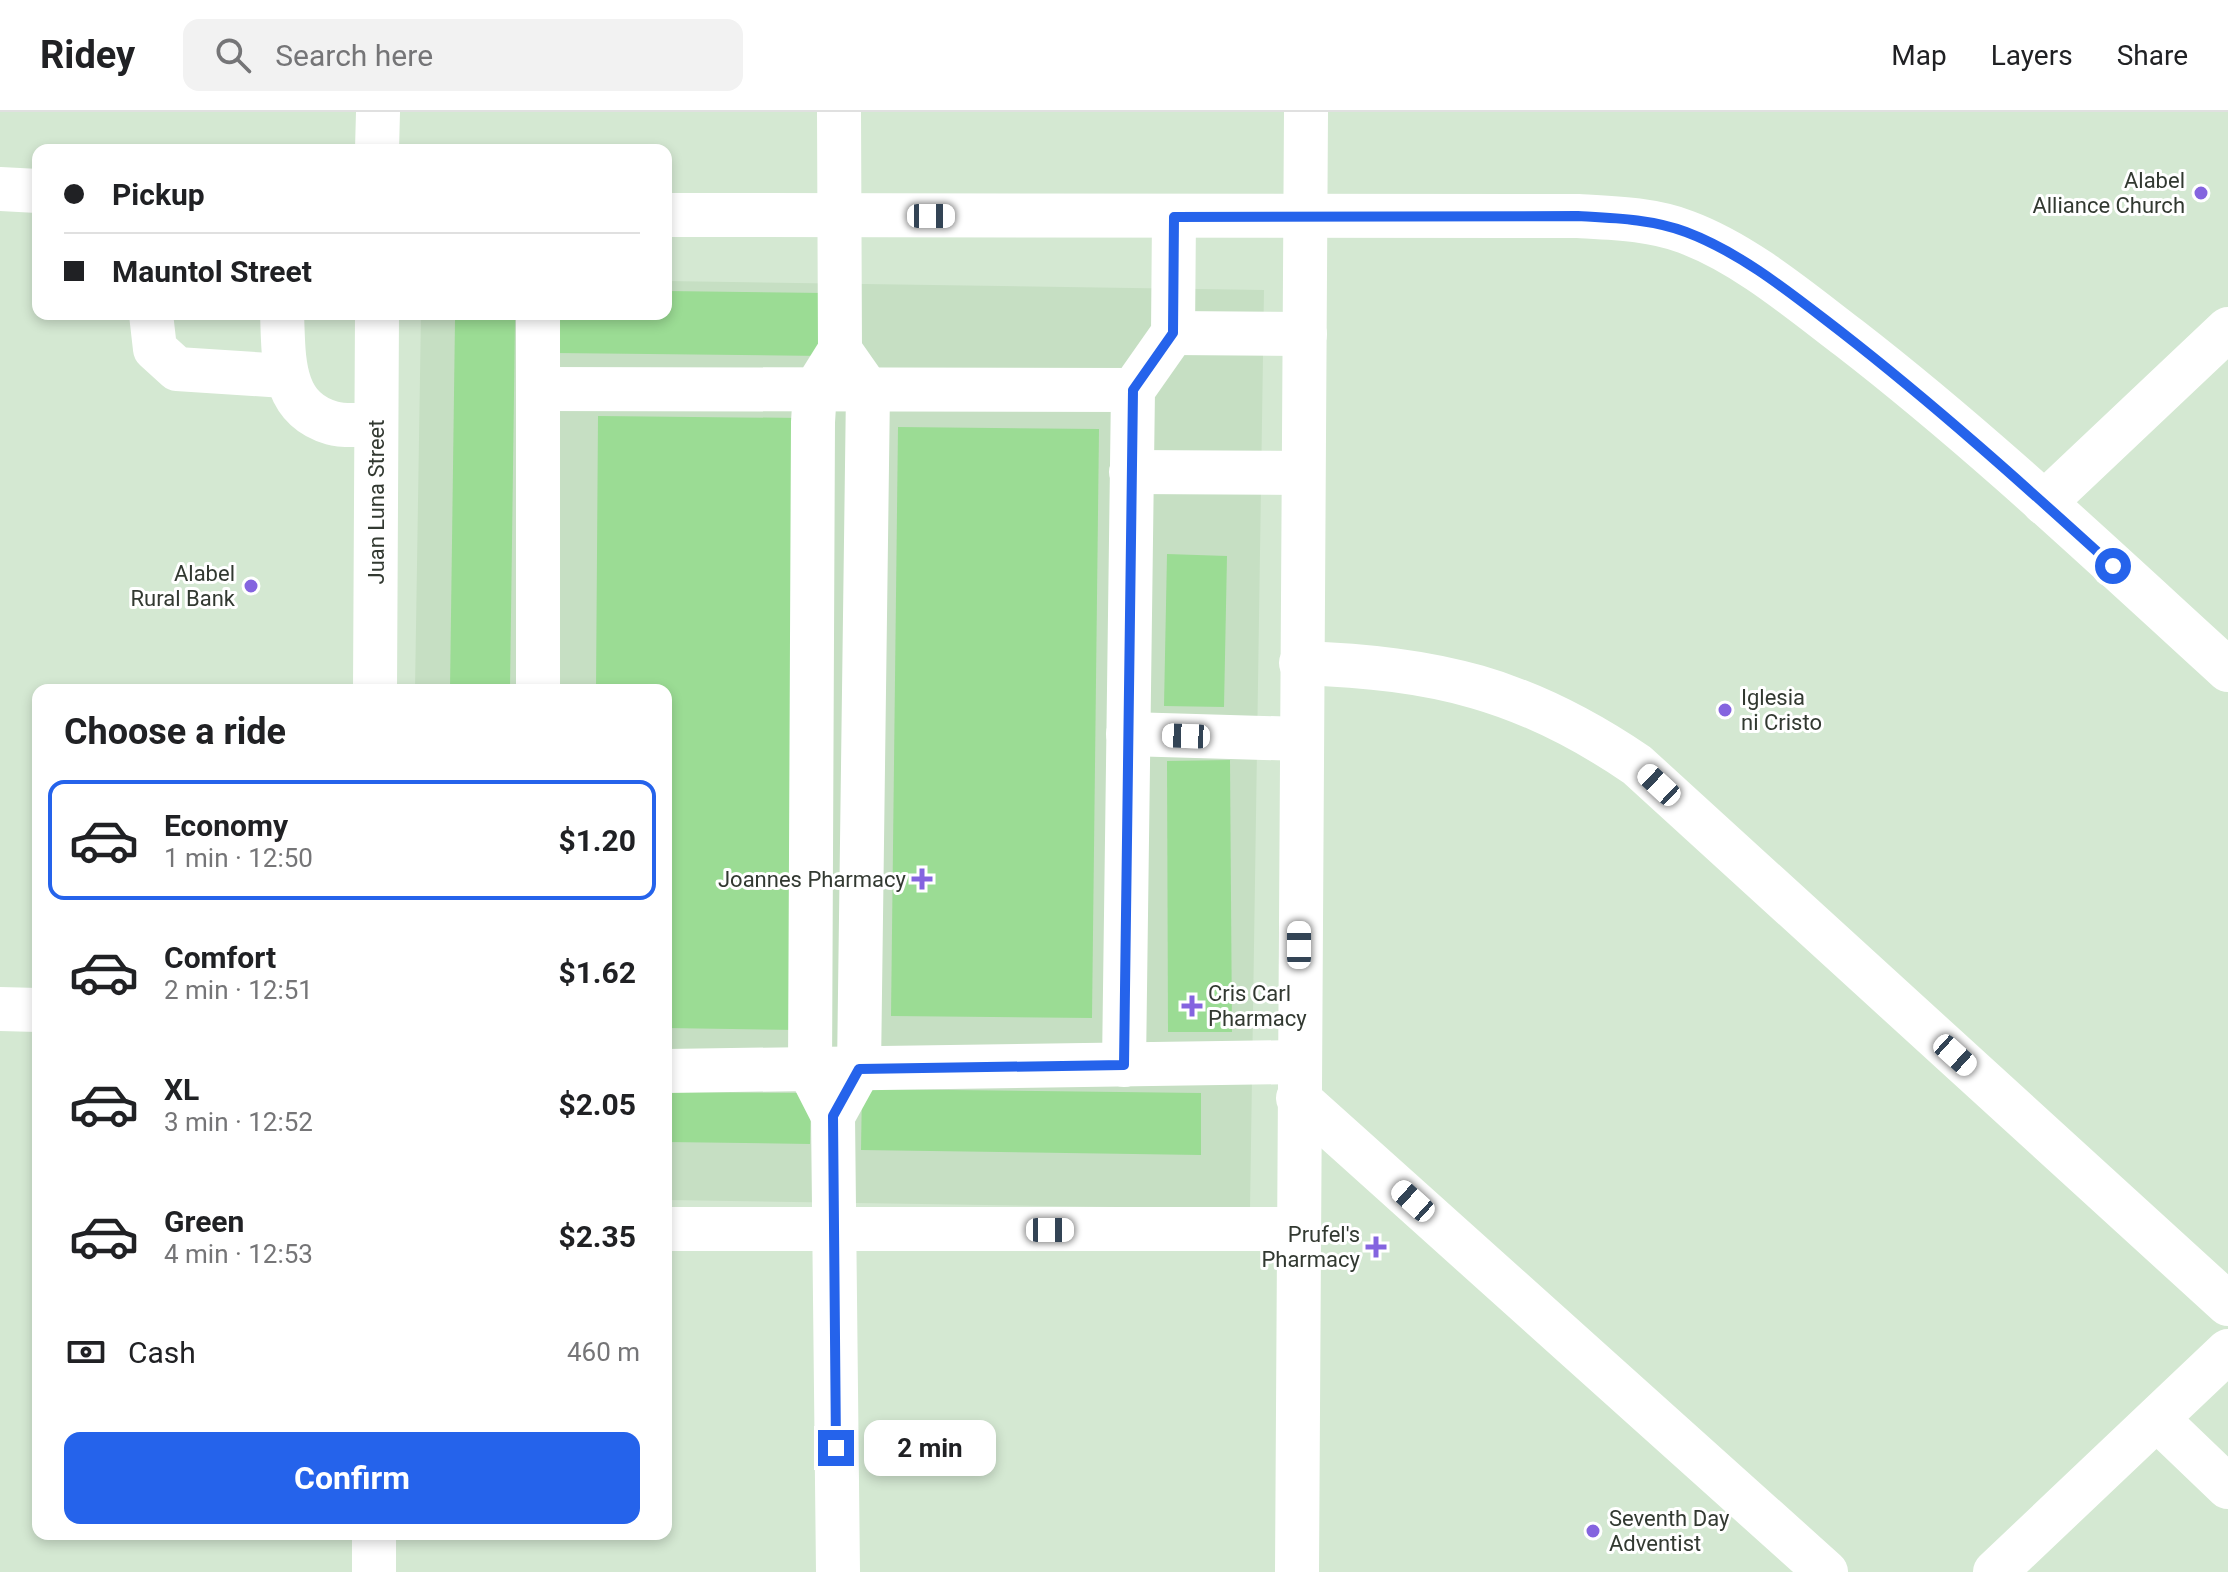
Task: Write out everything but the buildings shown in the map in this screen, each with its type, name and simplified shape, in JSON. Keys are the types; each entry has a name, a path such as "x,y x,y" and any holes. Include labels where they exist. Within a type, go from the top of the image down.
{"street":[{"path":"377,144 378,112"},
{"path":"838,1572 833,1116 810,1071 815,390 840,350 839,112"},
{"path":"1297,1572 1296,1229 1306,112"},
{"path":"0,189 32,191"},
{"path":"672,215 1578,216 1631,219 1686,232 1735,257 1802,301 1921,394 2228,670"},
{"path":"1124,1065 1133,390 1173,333 1174,217"},
{"path":"152,320 155,349 177,369 285,376"},
{"path":"282,320 285,376 301,403 332,423 376,425"},
{"name":"Juan Luna Street","path":"375,684 377,320"},
{"path":"538,320 538,684"},
{"path":"2044,503 2228,329"},
{"path":"1173,333 1305,334"},
{"path":"833,1116 859,1069 868,390 840,350"},
{"path":"540,389 1133,390"},
{"path":"1131,472 1303,473"},
{"path":"1301,663 1380,666 1451,677 1519,699 1585,729 1637,765 2228,1304"},
{"path":"811,718 864,719"},
{"path":"1128,734 1301,739"},
{"path":"0,1009 32,1010"},
{"path":"672,1071 1124,1065 1298,1080 1826,1572"},
{"path":"672,1229 1296,1229"},
{"path":"1995,1572 2228,1351"},
{"path":"2157,1419 2228,1487"},
{"path":"374,1540 374,1572"}],"shaded area":[{"path":"672,281 1264,290 1250,1209 672,1200 672,684 415,684 421,320 672,320"}],"place":[{"name":"Alabel Alliance Church","path":"2201,193"},
{"name":"Alabel Rural Bank","path":"251,586"},
{"name":"Iglesia ni Cristo","path":"1725,710"},
{"name":"Joannes Pharmacy","path":"922,879"},
{"name":"Cris Carl Pharmacy","path":"1192,1006"},
{"name":"Prufel's Pharmacy","path":"1376,1247"},
{"name":"Seventh Day Adventist","path":"1593,1531"}],"route":[{"path":"836,1448 833,1116 859,1069 1124,1065 1133,390 1173,333 1174,217 1578,216 1631,219 1686,232 1735,257 1802,301 1921,394 2113,566"}]}
